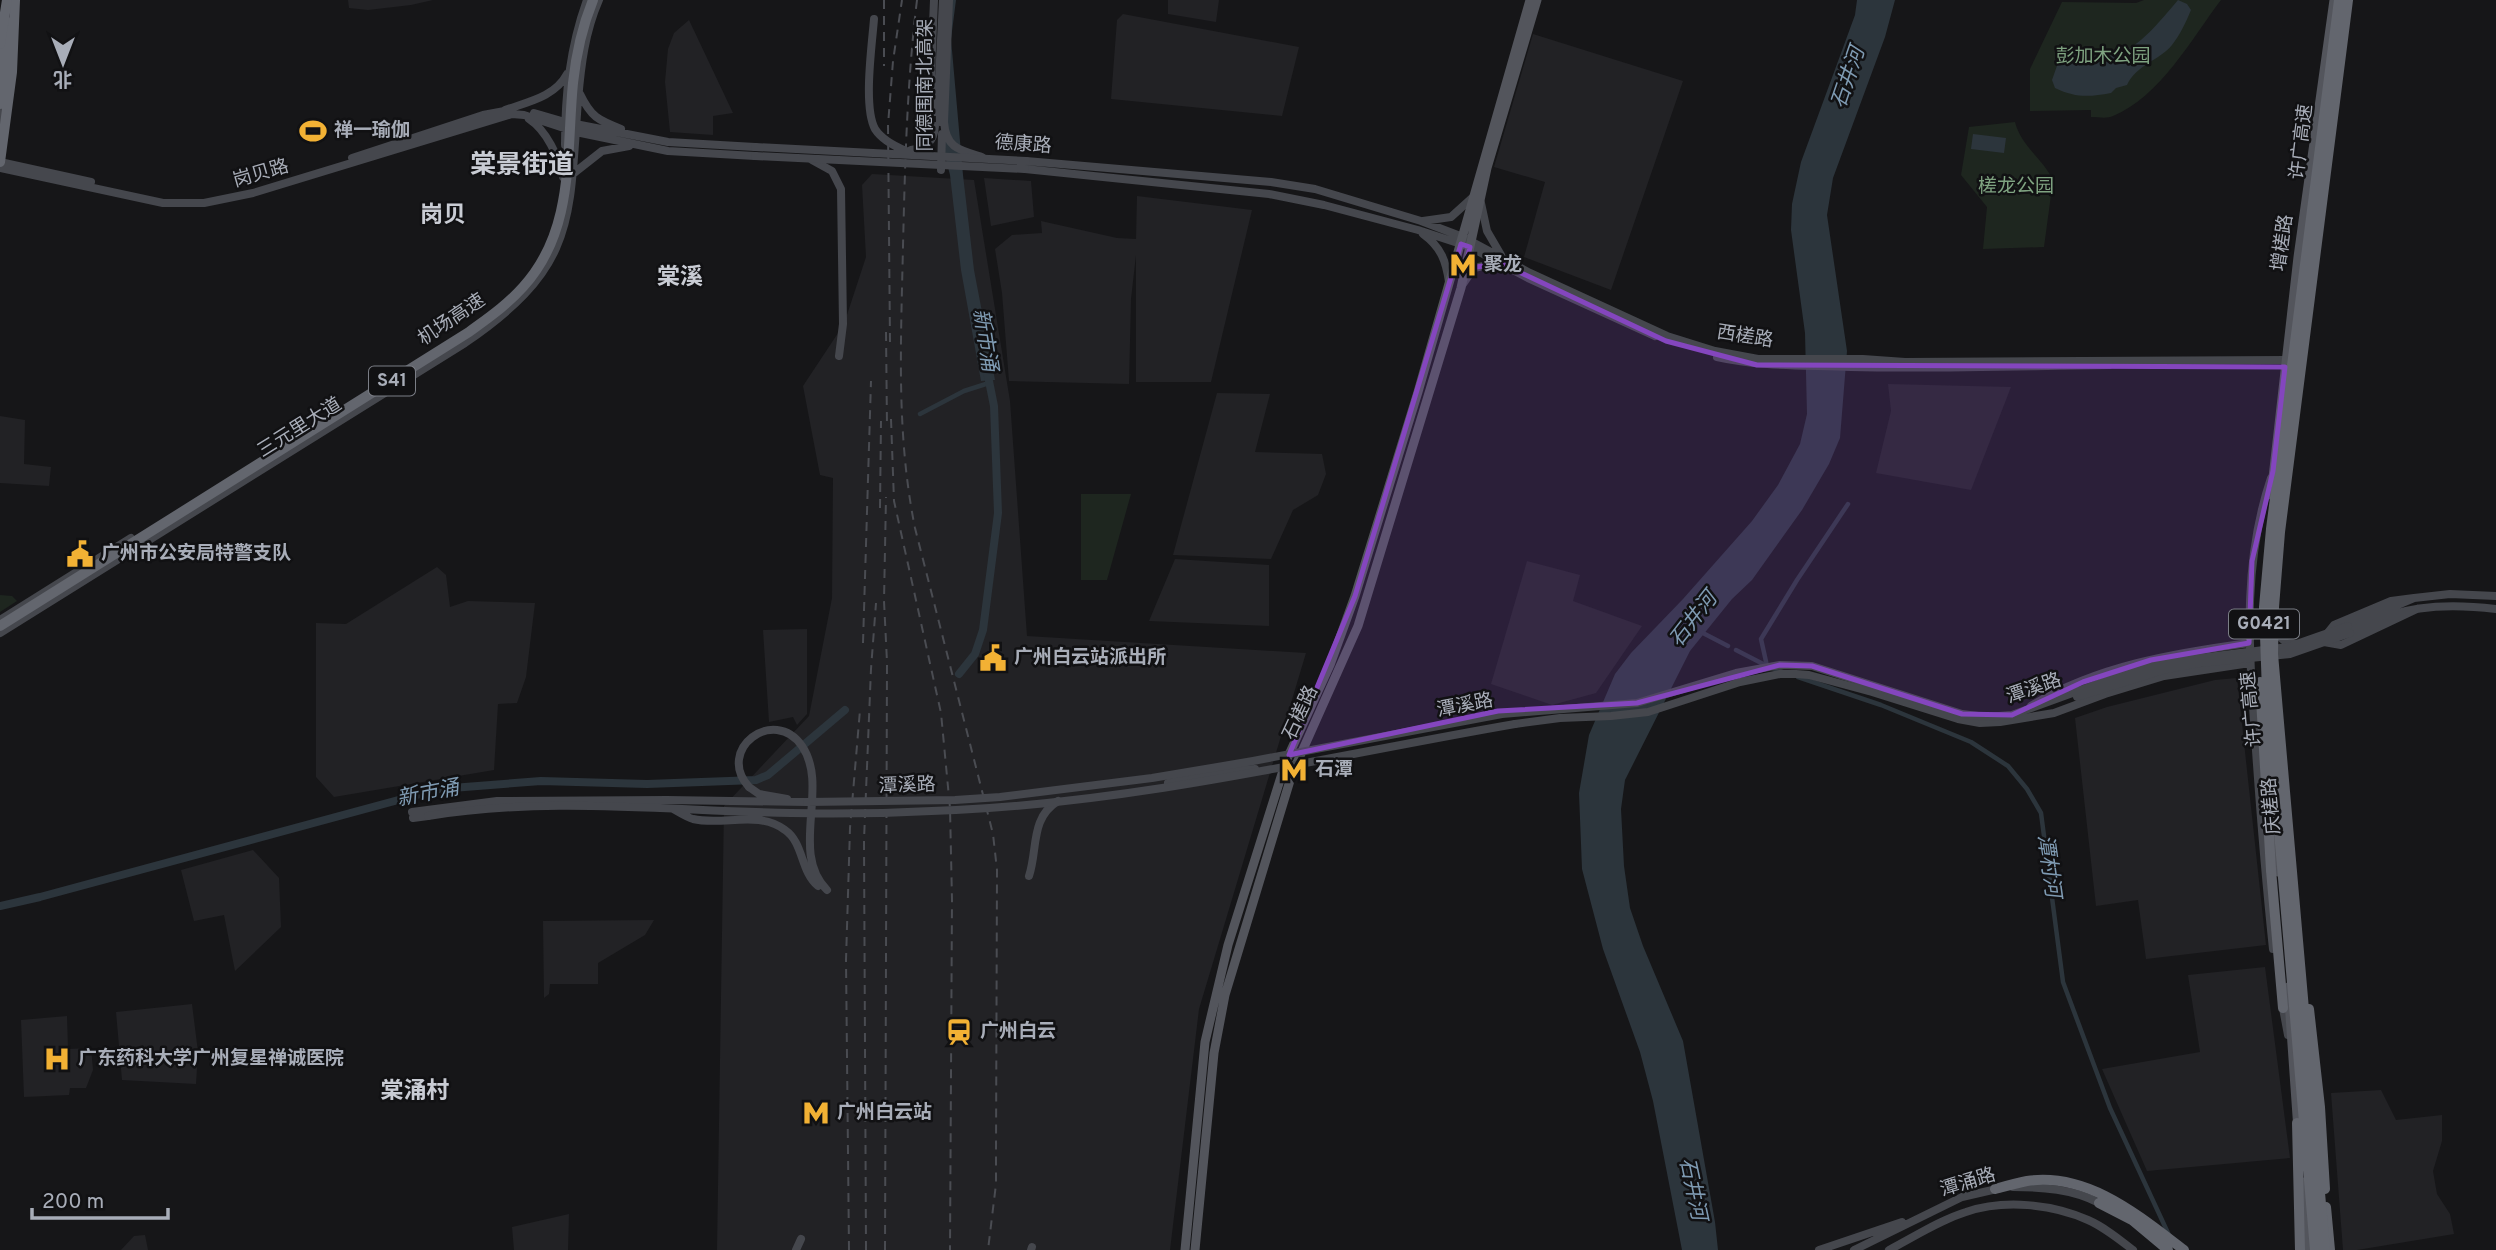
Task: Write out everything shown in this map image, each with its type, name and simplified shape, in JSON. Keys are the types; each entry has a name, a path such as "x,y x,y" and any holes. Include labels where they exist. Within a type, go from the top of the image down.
{"highway":[{"path":"0,44 6,0"},
{"path":"0,64 6,0"},
{"path":"0,104 6,0"},
{"path":"0,162 12,72 15,0"},
{"name":"机场高速","path":"0,626 459,338 496,312 523,288 548,251 562,211 576,61 593,0"},
{"name":"许广高速","path":"2315,1250 2264,631 2265,583 2337,0"},
{"name":"许广高速","path":"2328,1250 2273,654 2280,532 2350,0"},
{"path":"2265,583 2259,655 2271,870 2283,1008"},
{"path":"2298,946 2317,1074 2328,1250"},
{"path":"2295,1021 2300,1250"},
{"path":"1995,1189 2029,1181 2082,1188 2115,1200 2184,1250"},
{"path":"2099,1203 2132,1220 2168,1250"}],"main road":[{"name":"三元里大道","path":"0,620 466,329 520,285 544,248 558,207 563,180 572,46 587,0"},
{"name":"三元里大道","path":"0,633 479,334 522,299 540,278 558,247 568,220 584,45 599,0"},
{"path":"886,153 906,151 929,144 934,133 931,51 938,0"},
{"name":"同德围南北高架","path":"938,0 939,170"},
{"path":"949,0 944,122 946,136 953,146 985,158"},
{"path":"1466,242 1530,0"},
{"path":"1461,288 1474,268 1501,260 1477,200 1537,0"},
{"name":"增槎路","path":"2285,363 2298,257 2337,0"},
{"name":"增槎路","path":"2305,360 2350,0"},
{"path":"0,120 15,19"},
{"path":"874,19 870,116 883,138 906,151"},
{"path":"503,111 549,93 564,81 569,72"},
{"path":"579,91 591,114 597,119 643,141"},
{"name":"岗贝路","path":"0,162 166,198 202,199 258,187 503,111 526,111 565,126"},
{"path":"523,115 534,122 546,137 555,152 563,180 573,184"},
{"name":"岗贝路","path":"0,168 163,203 204,204 260,191 497,118 523,115 565,126"},
{"name":"德康路","path":"565,126 643,141 680,152 886,153 985,158 1269,194 1420,226"},
{"path":"573,173 602,151 643,141"},
{"name":"德康路","path":"755,152 801,158 1026,165 1294,185 1333,194 1466,242"},
{"path":"801,158 817,161 832,171 841,189 843,324 839,356"},
{"path":"1449,285 1445,261 1440,250 1420,226 1451,217 1477,200"},
{"name":"西槎路","path":"1466,242 1666,341 1736,362 1757,365 2285,363"},
{"name":"石槎路","path":"1185,1250 1205,1042 1228,945 1286,761 1330,665 1351,609 1449,285 1466,242"},
{"name":"石槎路","path":"1195,1250 1218,1026 1270,842 1303,748 1358,626 1461,288 1466,242"},
{"name":"庆槎路","path":"2305,360 2284,524 2276,634 2328,1250"},
{"name":"庆槎路","path":"2285,363 2260,611 2260,643 2308,1250"},
{"path":"370,390 375,400"},
{"path":"2273,471 2255,546 2250,587 2249,643 2275,968 2291,1048"},
{"name":"潭溪路","path":"2349,630 2414,598 2450,594 2496,596"},
{"path":"2276,634 2287,643 2295,645 2315,642 2325,636 2334,625 2391,601 2414,598"},
{"name":"潭溪路","path":"427,813 496,808 667,806 790,813 956,810 1041,804 1115,795 1542,720 1648,712 1740,682 1780,674 1809,675 1980,723 2020,716 2098,683 2168,662 2288,647 2417,609 2460,606 2496,609"},
{"path":"2277,662 2290,652 2315,644 2327,642 2341,645 2417,609"},
{"path":"2020,716 2051,696 2121,669 2185,652 2249,643"},
{"path":"2020,716 2054,713 2127,687 2193,670 2250,663"},
{"name":"潭溪路","path":"413,815 497,801 955,800 1048,792 1253,761 1524,712 1637,703 1736,673 1796,664 1873,684 1962,714 1986,717 2020,716"},
{"path":"1303,748 1498,711 1524,712"},
{"path":"667,806 693,819 754,820 771,822 781,827 793,839 811,880 827,890 815,874 810,859 812,790 804,748 792,736 780,731 769,730 753,736 743,748 739,760 740,772 745,782 759,794 807,802"},
{"path":"1029,876 1036,830 1045,814 1058,801 1239,770 1265,769"},
{"name":"潭涌路","path":"1854,1250 1962,1198 1995,1189 2048,1188 2099,1203"},
{"name":"潭涌路","path":"1889,1250 1963,1212 1998,1204 2068,1213 2100,1226 2133,1250"},
{"path":"1819,1250 1922,1216"},
{"path":"1895,1250 1920,1234"},
{"path":"796,1250 801,1239"}],"highlighted area":[{"path":"1461,244 1470,247 1465,269 1500,263 1666,341 1757,365 2285,367 2273,471 2252,561 2249,643 2151,660 2083,682 2012,715 1962,714 1812,666 1780,665 1637,703 1498,711 1289,755 1355,596"}],"shaded area":[{"path":"348,0 433,0 368,10 349,8"},
{"path":"1168,0 1219,0 1216,22 1168,14"},
{"path":"1123,14 1299,47 1282,116 1111,99 1117,20"},
{"path":"689,20 733,113 713,116 713,135 670,132 665,82 668,49 674,33"},
{"path":"1533,34 1683,81 1611,290 1524,257 1545,182 1494,167"},
{"name":"广州白云站","path":"872,174 974,180 1010,401 1027,636 1306,653 1199,1009 1170,1250 717,1250 724,806 809,716 832,598 833,478 820,475 803,386 844,324 866,257 862,185"},
{"path":"984,178 1031,181 1034,217 991,226"},
{"path":"1137,196 1252,210 1211,382 1136,382 1136,255 1131,299 1129,384 1009,381 1002,293 995,249 1012,235 1042,233 1041,221 1117,238 1136,239"},
{"path":"1888,384 2011,387 1971,490 1876,473 1891,411"},
{"path":"1217,393 1270,394 1255,452 1322,454 1326,474 1318,495 1293,510 1271,559 1173,555"},
{"path":"0,416 25,420 24,464 51,467 49,486 0,483"},
{"path":"1175,559 1269,565 1269,626 1149,621"},
{"path":"1527,561 1580,575 1573,601 1642,626 1596,693 1552,705 1491,684"},
{"path":"437,567 446,575 450,607 468,601 535,603 526,677 517,703 498,704 494,770 334,797 316,777 316,623 346,624"},
{"path":"807,629 807,714 797,725 793,717 769,722 763,630"},
{"path":"2237,678 2266,945 2146,959 2138,900 2096,906 2075,718 2107,707 2215,680"},
{"path":"253,850 279,878 281,927 235,971 224,915 194,921 181,870"},
{"path":"654,920 645,935 598,963 598,984 550,984 549,994 544,998 543,921"},
{"path":"2265,967 2290,1158 2147,1171 2102,1069 2200,1052 2188,975"},
{"path":"192,1004 198,1052 196,1084 122,1080 116,1012"},
{"name":"广东药科大学广州复星禅诚医院","path":"67,1016 68,1049 91,1048 93,1070 86,1088 70,1088 69,1095 24,1097 21,1020"},
{"path":"2381,1090 2396,1120 2442,1115 2442,1141 2433,1171 2437,1194 2450,1214 2454,1234 2343,1250 2331,1093"},
{"path":"569,1214 568,1250 514,1250 512,1227"},
{"path":"145,1235 148,1250 121,1250 134,1236"}],"green space":[{"name":"彭加木公园","path":"2144,0 2221,0 2174,65 2146,95 2130,107 2105,118 2091,117 2091,110 2030,111 2030,69 2062,2 2136,3"},
{"name":"槎龙公园","path":"2015,122 2022,138 2053,180 2044,247 1983,249 1987,207 1961,175 1969,127"},
{"path":"1081,494 1131,494 1107,580 1081,580"},
{"path":"0,595 12,596 17,601 0,612"}],"water":[{"path":"942,0 956,0 951,39 963,175 974,270 995,380 981,381 961,270 950,175 943,148"},
{"name":"石井河","path":"1857,0 1895,0 1885,37 1833,178 1827,215 1847,351 1840,438 1829,464 1802,510 1752,580 1732,599 1690,651 1625,780 1621,809 1624,866 1630,908 1683,1041 1715,1222 1718,1250 1682,1250 1653,1101 1640,1052 1603,949 1582,869 1579,793 1589,735 1615,674 1752,521 1778,485 1800,444 1807,414 1805,333 1791,230 1792,204 1801,162 1855,15"},
{"path":"2178,0 2187,4 2191,10 2178,37 2167,50 2136,72 2127,85 2116,88 2111,93 2089,96 2070,94 2055,88 2052,80 2064,46 2100,57 2115,54 2142,39"},
{"path":"1973,134 2006,138 2004,153 1971,149"}],"waterway":[{"name":"新市涌","path":"959,674 975,654 983,630 998,513 994,406 987,371"},
{"path":"920,414 964,391 989,383"},
{"path":"1767,666 1761,639 1848,504"},
{"name":"潭村河","path":"1701,632 1728,646"},
{"name":"潭村河","path":"1736,650 1783,672"},
{"name":"潭村河","path":"1798,677 1881,705 1971,742 2008,766 2027,789 2041,813 2063,982 2110,1108 2168,1233"},
{"name":"新市涌","path":"0,906 439,789 541,781 647,784 756,780 768,775 845,710"}],"railway":[{"path":"884,0 884,66"},
{"path":"890,342 888,125 893,61 902,0"},
{"path":"917,0 906,154 902,423 915,528 993,834 997,870 996,1184 988,1250"},
{"path":"886,332 887,427"},
{"path":"863,643 871,381"},
{"path":"891,419 894,501 941,713 950,808 950,1250"},
{"path":"880,508 881,421"},
{"path":"885,1250 886,497"},
{"path":"866,1250 864,840 876,603"},
{"path":"849,1250 846,960 850,828 860,710"}],"place":[{"name":"禅一瑜伽","path":"313,131"},
{"name":"聚龙","path":"1463,265"},
{"name":"广州市公安局特警支队","path":"80,554"},
{"name":"广州白云站派出所","path":"993,658"},
{"name":"石潭","path":"1294,770"},
{"name":"广州白云","path":"959,1032"},
{"name":"广东药科大学广州复星禅诚医院","path":"57,1059"},
{"name":"广州白云站","path":"816,1113"}],"district":[{"name":"棠景街道","path":"522,166"},
{"name":"岗贝","path":"443,216"},
{"name":"棠溪","path":"680,278"},
{"name":"棠涌村","path":"415,1092"}]}
